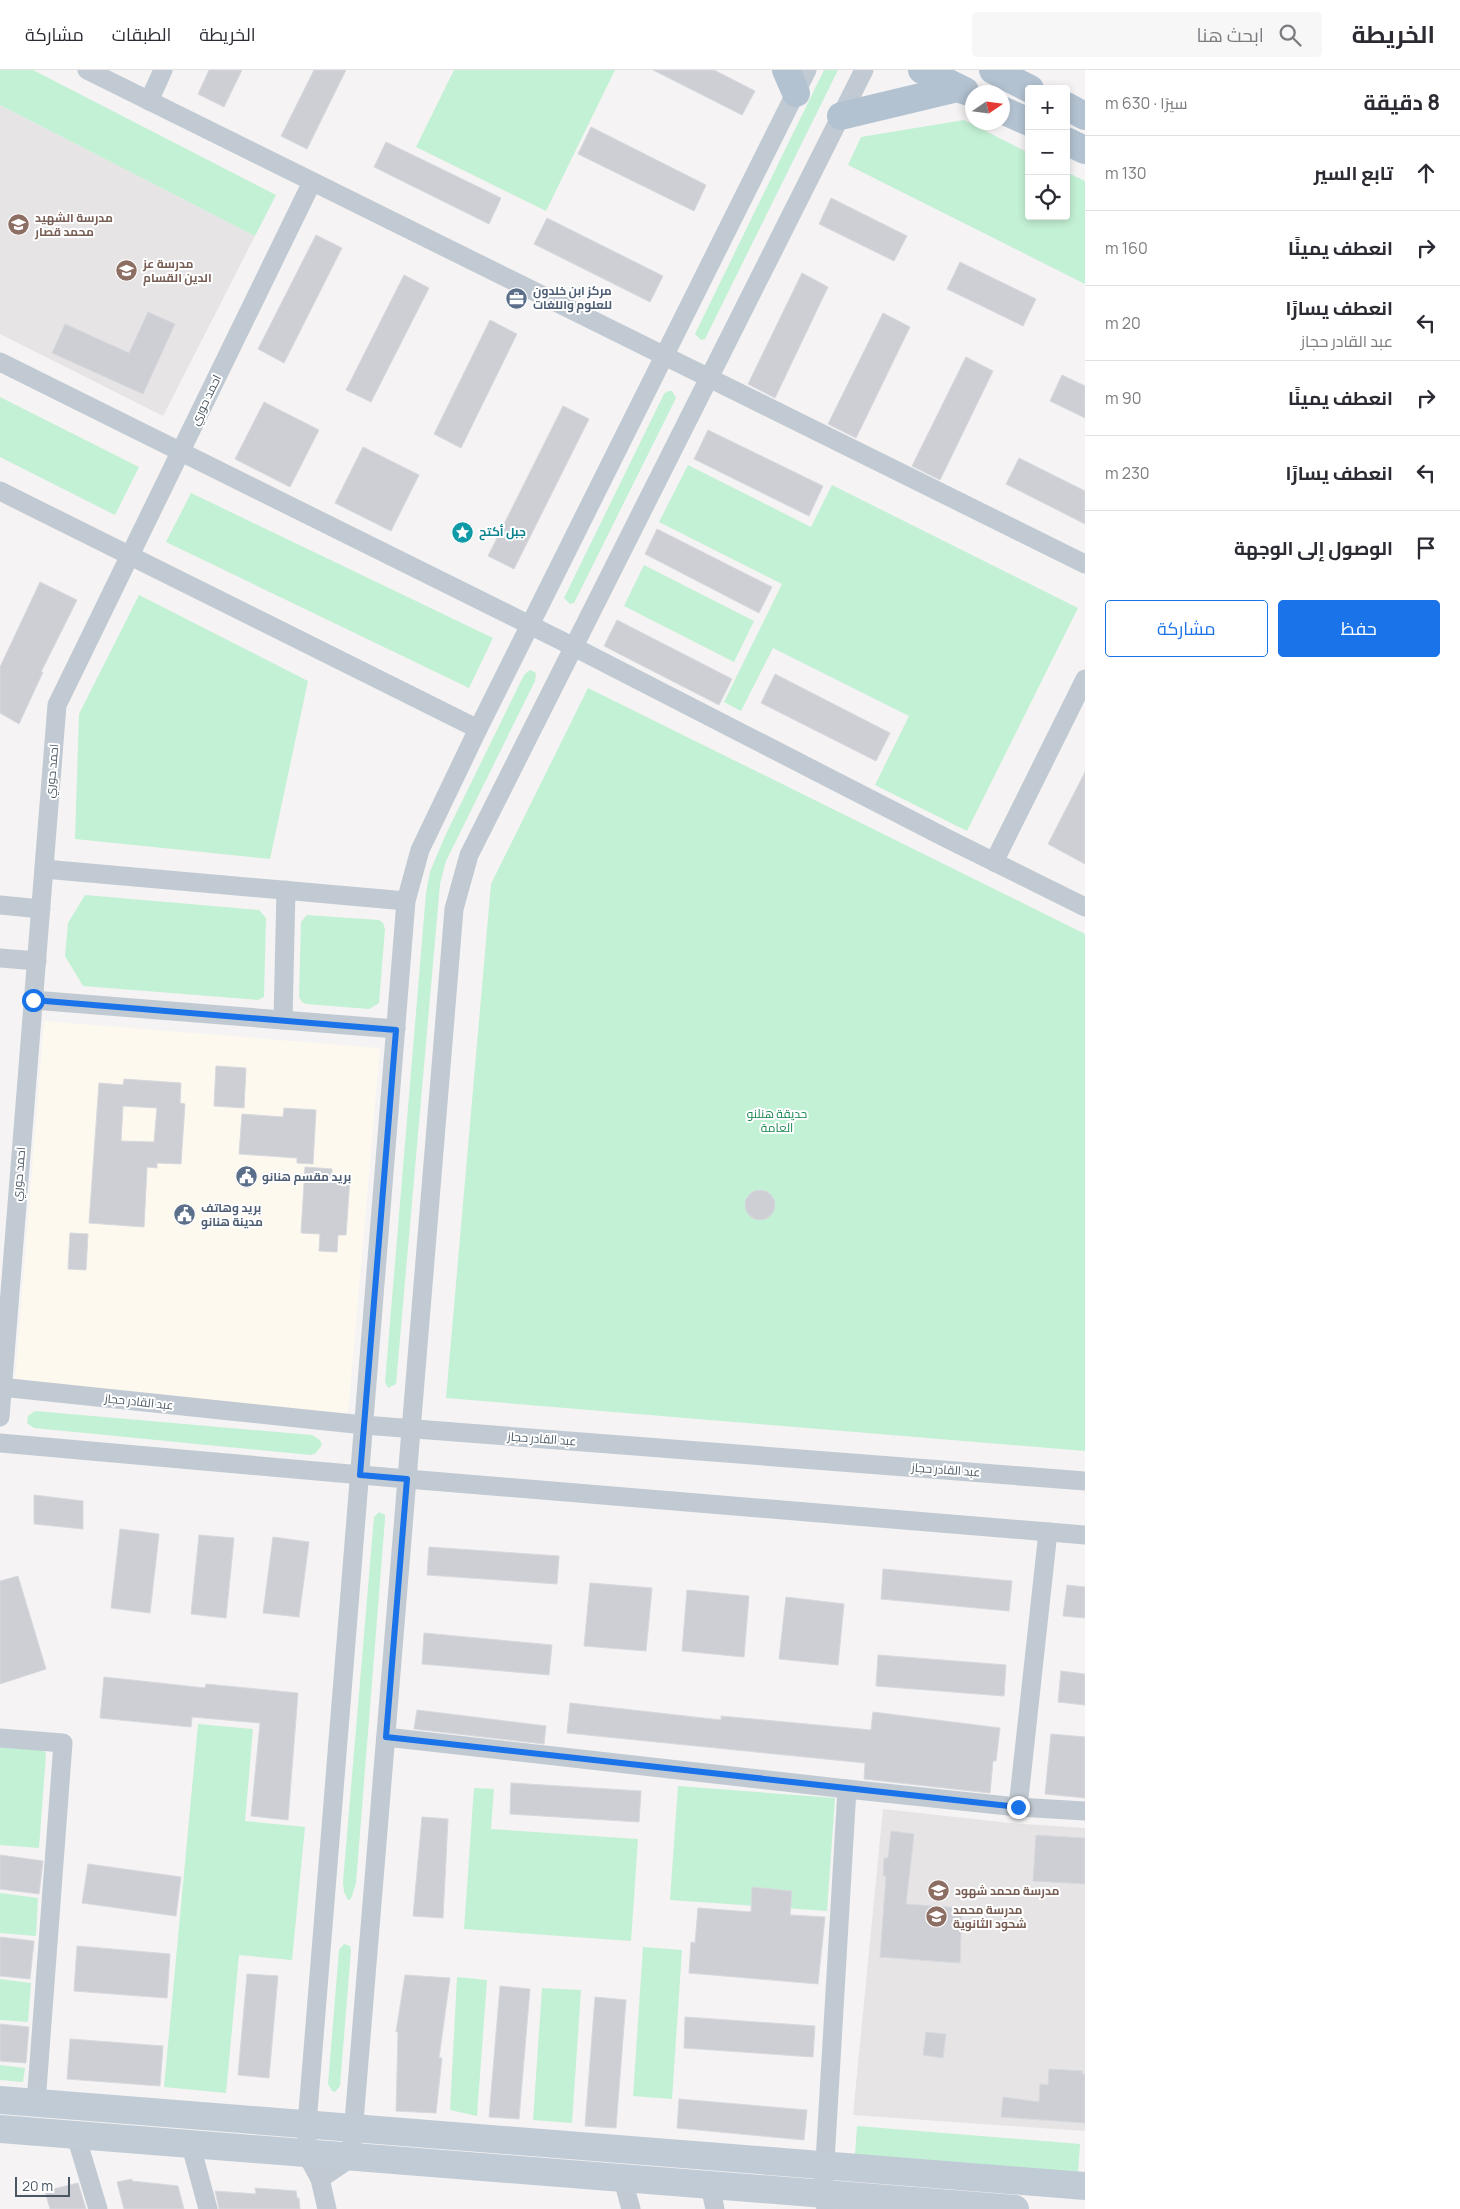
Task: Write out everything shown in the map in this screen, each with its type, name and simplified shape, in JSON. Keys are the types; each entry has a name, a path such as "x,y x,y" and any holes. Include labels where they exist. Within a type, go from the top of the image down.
{"main road":[{"path":"922,70 965,91"},
{"path":"993,70 1025,86"},
{"path":"841,116 965,91"},
{"path":"1070,108 1085,116"},
{"path":"1010,114 1025,120"},
{"path":"1070,143 1085,150"},
{"path":"0,2100 1085,2186"},
{"path":"0,2129 623,2180 712,2198 1015,2209"}],"street":[{"path":"87,70 1085,564"},
{"path":"149,101 163,70"},
{"path":"320,2179 351,2158 454,909 469,854 572,646 864,70"},
{"path":"327,2209 320,2179 307,2155 307,2124 406,901 420,850 529,625 664,356 796,78"},
{"name":"احمد حوري","path":"0,1417 57,705 312,182"},
{"path":"0,362 572,646 1085,907"},
{"path":"0,491 478,729"},
{"path":"994,862 1085,679"},
{"path":"44,869 406,901"},
{"path":"283,1020 286,890"},
{"path":"0,905 41,909"},
{"path":"0,958 36,961"},
{"path":"33,1000 396,1030"},
{"name":"عبد القادر حجاز","path":"1,1387 364,1425 1085,1481"},
{"path":"0,1442 360,1475 1085,1535"},
{"path":"1018,1807 1048,1532"},
{"path":"386,1737 847,1789 1085,1812"},
{"path":"0,1738 63,1743 36,2103"},
{"path":"824,2202 824,2166 847,1789"},
{"path":"76,2136 98,2209"},
{"path":"191,2146 208,2209"},
{"path":"623,2180 631,2209"}],"shaded area":[{"name":"مدرسة عز الدين القسام","path":"0,105 255,236 163,416 0,334"},
{"path":"44,1021 380,1048 348,1414 15,1381"},
{"path":"883,1809 1010,1823 1085,1828 1085,2131 853,2115"}],"green space":[{"path":"0,70 33,70 276,195 255,236 0,105"},
{"path":"454,70 615,70 546,211 416,147"},
{"path":"824,70 838,70 705,339 701,340 695,334"},
{"path":"964,120 965,130 984,130 1025,151 1025,220 1070,220 1070,174 1085,181 1085,284 848,165 861,137"},
{"path":"672,391 676,398 574,603 570,604 564,598 664,394"},
{"path":"0,397 139,467 115,515 0,457"},
{"path":"688,465 811,527 832,485 1078,608 967,831 875,785 909,716 773,648 741,711 724,702 782,584 659,522"},
{"path":"191,493 493,638 469,688 166,542"},
{"path":"644,565 754,621 734,662 624,606"},
{"path":"139,595 308,681 270,859 75,839 79,714"},
{"path":"530,670 536,673 535,681 446,861 440,884 396,1384 388,1388 385,1382 426,893 430,872 445,836 524,675"},
{"name":"حديقة هنلنو العامة","path":"588,688 1085,934 1085,1451 446,1398 491,884"},
{"path":"85,895 259,910 266,918 264,997 258,1000 83,986 65,956 68,923"},
{"path":"307,915 379,920 383,923 385,929 379,1003 369,1009 306,1004 302,1002 299,997 301,922"},
{"path":"35,1411 312,1435 320,1440 322,1445 316,1453 311,1455 34,1428 27,1423 28,1416"},
{"path":"379,1512 385,1515 385,1519 356,1883 351,1899 348,1900 344,1892 343,1882 374,1517"},
{"path":"198,1724 253,1729 245,1821 305,1827 292,1960 239,1955 226,2093 164,2087"},
{"path":"0,1743 43,1747 46,1754 39,1848 0,1845"},
{"path":"678,1786 835,1798 827,1911 670,1900"},
{"path":"474,1788 494,1789 491,1829 638,1839 631,1941 464,1929"},
{"path":"0,1893 38,1898 36,1936 0,1933"},
{"path":"344,1944 350,1946 351,1950 340,2086 335,2092 332,2091 328,2084 339,1950"},
{"path":"643,1947 682,1950 672,2099 633,2096"},
{"path":"457,1977 487,1980 477,2116 450,2110"},
{"path":"0,1979 31,1983 28,2022 0,2020"},
{"path":"542,1988 581,1990 572,2123 533,2120"},
{"path":"0,2065 25,2068 23,2082 0,2080"},
{"path":"857,2126 1080,2144 1078,2173 855,2155"}],"building":[{"path":"209,70 242,70 224,107 198,94"},
{"path":"314,70 346,70 307,149 281,136"},
{"path":"653,70 714,70 755,91 742,115"},
{"path":"591,127 706,185 694,211 578,154"},
{"path":"386,142 501,198 489,224 374,167"},
{"path":"831,198 907,236 894,261 819,224"},
{"path":"547,218 663,276 650,302 534,244"},
{"path":"316,235 342,248 284,363 258,349"},
{"path":"960,262 1036,299 1023,326 947,289"},
{"path":"802,273 828,287 775,398 748,384"},
{"path":"404,275 429,288 371,402 346,390"},
{"path":"148,312 175,324 143,394 52,353 65,324 129,353"},
{"path":"883,313 910,327 856,438 828,424"},
{"path":"490,320 517,334 461,448 434,434"},
{"path":"966,357 993,371 940,480 912,466"},
{"path":"1062,375 1085,386 1085,418 1050,401"},
{"path":"264,402 319,430 290,487 235,459"},
{"path":"563,406 589,419 514,569 488,556"},
{"path":"708,430 823,486 809,516 694,459"},
{"path":"363,447 419,475 391,531 335,503"},
{"path":"1019,458 1085,491 1085,524 1006,484"},
{"path":"657,529 772,587 759,613 645,554"},
{"path":"40,582 77,600 41,672 43,672 19,724 0,713 0,667"},
{"path":"617,620 732,679 719,705 604,646"},
{"path":"775,674 890,733 876,761 761,703"},
{"path":"1085,772 1085,864 1048,844"},
{"path":"216,1066 246,1068 244,1108 214,1106"},
{"path":"124,1079 181,1083 180,1103 185,1104 181,1164 157,1163 157,1168 147,1167 144,1227 89,1223 99,1083 123,1085","holes":["123,1106 157,1108 154,1142 121,1141"]},
{"path":"284,1108 316,1110 313,1164 297,1163 297,1158 239,1154 242,1114 283,1117"},
{"path":"305,1167 332,1169 332,1177 350,1178 346,1235 338,1235 337,1252 319,1251 320,1234 301,1233"},
{"path":"760,1190 771,1194 775,1205 771,1216 760,1220 749,1216 745,1205 749,1194"},
{"path":"70,1233 88,1234 86,1270 68,1269"},
{"path":"34,1495 83,1501 83,1529 34,1524"},
{"path":"120,1529 159,1534 150,1613 111,1608"},
{"path":"199,1535 234,1538 226,1618 191,1614"},
{"path":"273,1537 309,1542 299,1617 263,1613"},
{"path":"429,1547 559,1556 557,1584 427,1575"},
{"path":"883,1569 1012,1581 1009,1611 881,1599"},
{"path":"18,1576 46,1669 0,1684 0,1581"},
{"path":"590,1583 652,1588 646,1651 584,1646"},
{"path":"1067,1585 1085,1587 1085,1618 1063,1616"},
{"path":"687,1590 749,1596 744,1657 682,1651"},
{"path":"786,1597 844,1604 838,1665 779,1659"},
{"path":"424,1633 552,1645 549,1675 422,1664"},
{"path":"878,1655 1006,1665 1004,1696 876,1686"},
{"path":"1061,1671 1085,1674 1085,1705 1058,1702"},
{"path":"104,1677 205,1688 206,1684 298,1693 288,1820 251,1816 260,1723 192,1717 191,1727 100,1718"},
{"path":"570,1703 721,1720 721,1716 871,1730 873,1712 1000,1728 996,1761 993,1761 990,1793 864,1779 865,1763 567,1733"},
{"path":"417,1710 546,1726 544,1744 414,1729"},
{"path":"1051,1734 1085,1737 1085,1798 1045,1794"},
{"path":"511,1783 641,1791 639,1822 510,1814"},
{"path":"422,1817 448,1819 443,1918 413,1916"},
{"path":"891,1831 914,1834 906,1904 962,1908 960,1963 880,1957 886,1876 883,1876 884,1858 888,1858"},
{"path":"1036,1835 1085,1838 1085,1884 1033,1881"},
{"path":"0,1855 43,1861 39,1894 0,1889"},
{"path":"88,1864 181,1877 176,1916 82,1903"},
{"path":"752,1887 792,1891 790,1915 825,1917 818,1984 689,1973 691,1942 695,1943 698,1908 751,1912"},
{"path":"0,1937 34,1941 30,1979 0,1976"},
{"path":"77,1946 170,1954 167,1998 74,1991"},
{"path":"247,1974 278,1976 269,2078 238,2075"},
{"path":"405,1975 450,1978 439,2058 442,2058 436,2113 396,2111 398,2032 396,2032"},
{"path":"500,1986 530,1989 519,2119 489,2117"},
{"path":"595,1997 626,2000 616,2128 585,2126"},
{"path":"685,2017 815,2026 813,2057 684,2048"},
{"path":"0,2024 29,2027 26,2063 0,2061"},
{"path":"926,2032 946,2034 943,2058 923,2055"},
{"path":"70,2039 163,2046 160,2086 67,2079"},
{"path":"1049,2069 1083,2071 1082,2074 1085,2074 1085,2123 1001,2117 1003,2097 1039,2102 1040,2084 1048,2085"},
{"path":"679,2099 807,2110 804,2140 677,2128"},
{"path":"132,2179 132,2181 178,2186 184,2209 124,2209 117,2182"},
{"path":"78,2183 86,2209 50,2209 45,2191"},
{"path":"255,2188 296,2191 300,2209 219,2209 215,2191 256,2194"}],"place":[{"name":"مدرسة الشهيد محمد قصار","path":"19,225"},
{"name":"مدرسة عز الدين القسام","path":"127,271"},
{"name":"مركز ابن خلدون للعلوم واللغات","path":"517,298"},
{"name":"جبل أكتح","path":"463,532"},
{"name":"بريد مقسم هنانو","path":"246,1177"},
{"name":"بريد وهاتف مدينة هنانو","path":"185,1215"},
{"name":"مدرسة محمد شهود","path":"939,1891"},
{"name":"مدرسة محمد شحود الثانوية","path":"937,1917"}],"route":[{"path":"33,1000 396,1030 360,1475 407,1479 386,1737 1018,1807"}]}
